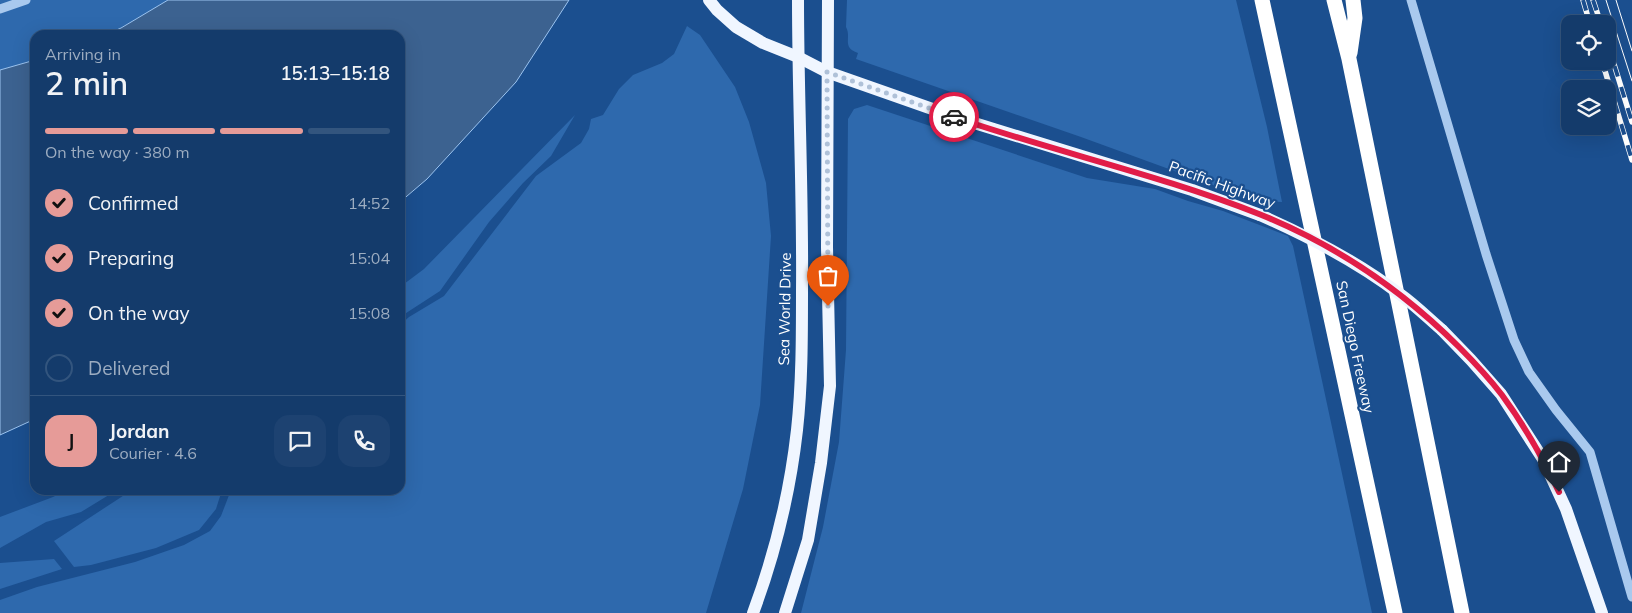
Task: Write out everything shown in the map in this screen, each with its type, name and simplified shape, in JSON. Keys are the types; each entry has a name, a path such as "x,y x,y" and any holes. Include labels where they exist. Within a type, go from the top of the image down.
{"highway":[{"name":"San Diego Freeway","path":"1262,0 1395,613"},
{"path":"1334,0 1349,59 1462,613"},
{"path":"1349,59 1355,18 1353,0"}],"main road":[{"name":"Pacific Highway","path":"709,0 736,27 763,43 827,72 958,118 1192,190 1260,215 1312,238 1402,295 1442,330 1501,394 1543,459 1566,509 1602,613"},
{"name":"Sea World Drive","path":"753,613 764,583 785,506 797,430 802,365 798,0"},
{"path":"786,613 808,540 821,463 830,386 828,0"}],"street":[{"path":"0,9 26,0"},
{"path":"1411,0 1486,254 1514,340 1529,372 1556,410 1590,452 1632,597"}],"shaded area":[{"path":"0,0 168,0 116,30 30,30 30,61 0,70"},
{"path":"168,0 569,0 516,82 427,179 405,198 405,30 116,30"},
{"path":"847,0 1236,0 1267,127 1282,202 1254,200 1081,137 856,59 858,53 853,51 848,45 848,31 846,27"},
{"path":"687,26 700,35 735,87 749,122 766,183 771,236 760,405 743,489 706,613 0,613 0,600 37,587 135,562 184,545 210,531 221,516 229,495 405,495 405,321 444,296 536,176 581,143 589,129 591,119 603,115 619,89 633,75 662,63 674,54"},
{"path":"30,61 30,421 0,435 0,70"},
{"path":"867,105 1087,178 1155,189 1223,211 1288,236 1293,246 1372,613 801,613 823,527 839,442 846,350 848,119 854,109"},
{"path":"575,115 551,156 523,183 489,222 440,291 405,314 405,283 424,269"},
{"path":"57,495 109,495 81,512 46,522 0,548 0,517"},
{"path":"124,495 220,495 216,509 199,530 156,548 91,565 74,567 54,541"},
{"path":"54,559 62,569 0,589 0,563"}],"tram line":[{"path":"1606,0 1632,81"},
{"path":"1616,0 1632,51"}],"railway":[{"path":"1583,0 1587,15"},
{"path":"1593,0 1598,15"},
{"path":"1605,70 1632,160"},
{"path":"1616,70 1632,122"}],"way so far":[{"path":"828,306 827,72 954,117"}],"route":[{"path":"954,117 1192,190 1260,215 1312,238 1358,266 1402,295 1442,330 1471,360 1501,394 1522,424 1543,459 1559,492"}]}
